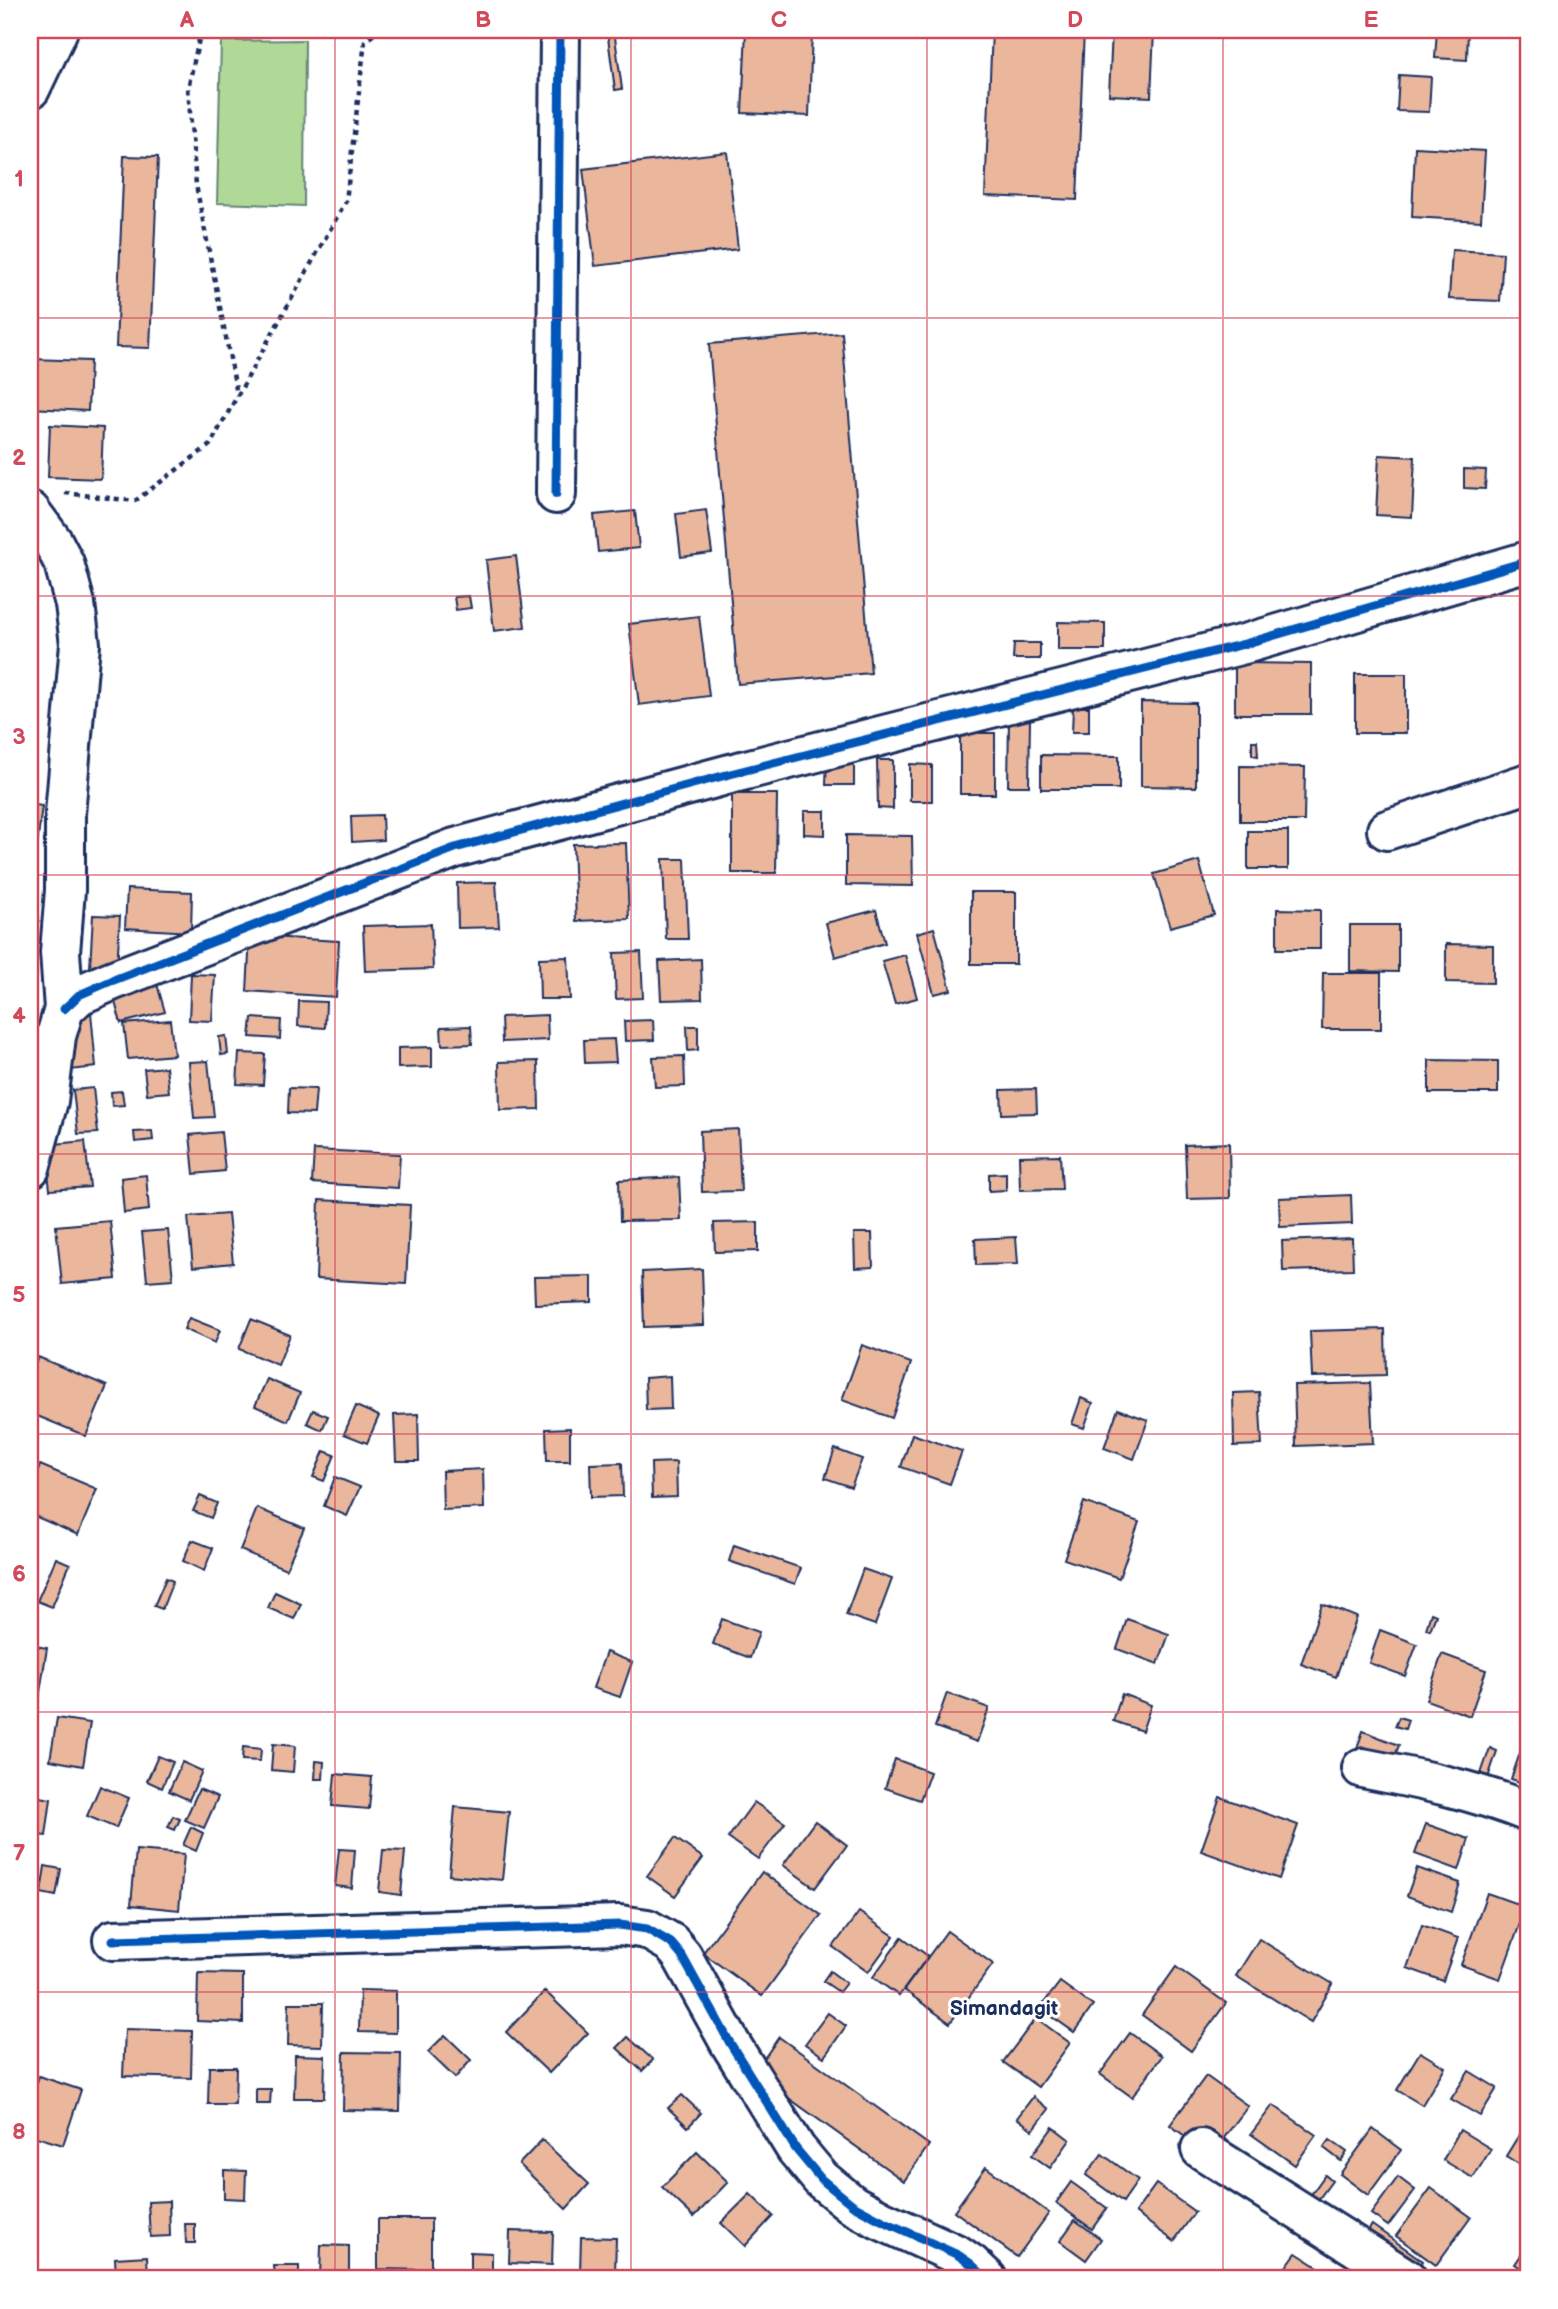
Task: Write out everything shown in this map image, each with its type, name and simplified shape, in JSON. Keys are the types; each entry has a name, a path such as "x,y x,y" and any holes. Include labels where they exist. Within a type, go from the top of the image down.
{"street":[{"path":"30,89 58,30"},
{"path":"555,494 559,30"},
{"path":"30,1168 48,1101 56,1036 64,1009 60,953 65,890 65,814 80,644 75,604 64,563 53,542 43,502"},
{"path":"64,1009 79,995 111,981 455,848 730,774 1248,643 1528,561"},
{"path":"1387,830 1528,783"},
{"path":"1362,1768 1444,1784 1528,1812"},
{"path":"113,1940 620,1925 647,1929 671,1942 682,1956 751,2077 796,2149 821,2179 853,2205 881,2221 958,2255 987,2279"},
{"path":"1201,2149 1407,2279"}],"path":[{"path":"201,30 188,88 196,185 237,395"},
{"path":"43,502 135,501 210,445 346,201 365,41 380,30"}],"green space":[{"path":"305,40 304,206 217,203 221,41"}],"building":[{"path":"607,30 614,30 622,89 615,90"},
{"path":"746,30 812,30 809,116 742,113"},
{"path":"992,30 1084,30 1077,200 985,196"},
{"path":"1112,30 1154,30 1151,97 1109,95"},
{"path":"1437,30 1468,30 1467,60 1435,58"},
{"path":"1399,75 1431,77 1429,112 1397,111"},
{"path":"1415,147 1485,151 1481,221 1412,217"},
{"path":"727,152 738,249 595,266 583,169"},
{"path":"124,156 158,157 150,348 116,347"},
{"path":"1452,250 1503,253 1500,301 1449,299"},
{"path":"842,333 871,673 738,684 709,344"},
{"path":"30,359 90,361 88,411 30,408"},
{"path":"50,425 103,428 101,479 48,477"},
{"path":"1379,455 1415,457 1412,517 1376,515"},
{"path":"1464,469 1486,470 1485,489 1464,488"},
{"path":"706,510 712,553 681,557 676,514"},
{"path":"635,511 639,548 598,552 594,515"},
{"path":"516,556 525,627 494,631 486,560"},
{"path":"469,596 471,608 456,610 454,597"},
{"path":"699,616 709,696 639,705 629,624"},
{"path":"1058,622 1105,623 1105,650 1058,650"},
{"path":"1014,643 1040,643 1040,659 1013,659"},
{"path":"1235,663 1311,664 1311,714 1235,714"},
{"path":"1355,674 1406,674 1406,733 1355,733"},
{"path":"1141,702 1196,703 1196,787 1141,786"},
{"path":"1073,707 1089,707 1089,732 1072,732"},
{"path":"1009,719 1030,719 1029,786 1008,786"},
{"path":"960,733 995,733 995,794 960,794"},
{"path":"1252,741 1257,741 1258,756 1252,755"},
{"path":"1041,755 1119,756 1119,789 1041,789"},
{"path":"827,756 854,756 854,785 826,785"},
{"path":"877,760 893,760 893,809 878,808"},
{"path":"910,764 932,765 932,801 910,801"},
{"path":"1240,766 1305,767 1304,821 1240,821"},
{"path":"732,794 777,794 776,873 732,873"},
{"path":"30,804 42,806 36,853 30,852"},
{"path":"804,811 825,811 825,835 804,834"},
{"path":"382,815 383,840 352,842 351,816"},
{"path":"1248,831 1288,831 1288,869 1248,869"},
{"path":"846,835 912,836 913,886 846,885"},
{"path":"626,843 629,919 576,921 573,844"},
{"path":"663,859 685,859 688,939 666,939"},
{"path":"1199,861 1214,915 1170,927 1154,874"},
{"path":"496,882 499,927 458,928 457,883"},
{"path":"127,889 192,892 191,932 125,928"},
{"path":"971,892 1016,892 1016,964 971,964"},
{"path":"1277,909 1320,910 1320,949 1277,949"},
{"path":"876,910 885,943 835,957 826,923"},
{"path":"93,915 120,916 117,970 90,968"},
{"path":"431,924 433,969 365,971 363,926"},
{"path":"1350,925 1398,925 1398,972 1350,971"},
{"path":"934,928 951,990 934,994 917,933"},
{"path":"250,936 339,941 336,997 247,991"},
{"path":"1446,944 1493,945 1493,983 1446,982"},
{"path":"641,952 643,998 616,999 614,953"},
{"path":"905,955 917,998 895,1004 882,961"},
{"path":"568,957 570,999 540,999 539,958"},
{"path":"701,959 702,999 661,1000 659,961"},
{"path":"1323,973 1381,973 1381,1029 1322,1029"},
{"path":"191,974 215,975 212,1021 189,1020"},
{"path":"157,984 165,1012 121,1023 113,995"},
{"path":"299,1001 326,1002 325,1028 298,1026"},
{"path":"91,1012 96,1067 71,1070 66,1015"},
{"path":"547,1015 548,1040 502,1042 501,1017"},
{"path":"252,1018 281,1020 280,1039 250,1037"},
{"path":"170,1020 174,1055 128,1059 124,1024"},
{"path":"653,1020 654,1040 625,1041 624,1021"},
{"path":"471,1026 472,1044 442,1045 441,1027"},
{"path":"687,1026 698,1026 698,1050 688,1051"},
{"path":"226,1036 228,1054 221,1055 219,1037"},
{"path":"614,1039 616,1062 585,1063 584,1040"},
{"path":"432,1047 432,1067 398,1068 398,1048"},
{"path":"239,1053 265,1054 263,1085 237,1084"},
{"path":"684,1056 685,1086 655,1087 653,1057"},
{"path":"1429,1060 1498,1061 1498,1093 1429,1093"},
{"path":"208,1061 214,1117 194,1118 189,1062"},
{"path":"538,1061 539,1109 500,1110 499,1062"},
{"path":"166,1067 169,1092 147,1094 144,1069"},
{"path":"93,1088 98,1133 78,1134 73,1090"},
{"path":"289,1088 316,1089 314,1114 288,1113"},
{"path":"1036,1089 1037,1113 1002,1114 1001,1090"},
{"path":"122,1091 124,1105 112,1106 111,1092"},
{"path":"738,1129 741,1191 702,1192 700,1131"},
{"path":"152,1131 153,1140 135,1142 134,1132"},
{"path":"221,1132 225,1171 194,1174 190,1135"},
{"path":"85,1141 90,1187 50,1190 45,1145"},
{"path":"1229,1143 1230,1198 1187,1199 1185,1145"},
{"path":"314,1150 400,1154 398,1188 312,1183"},
{"path":"1060,1155 1062,1189 1020,1190 1019,1156"},
{"path":"1006,1173 1006,1190 989,1191 989,1174"},
{"path":"146,1175 149,1210 124,1213 121,1178"},
{"path":"679,1177 681,1220 620,1221 619,1180"},
{"path":"1351,1195 1352,1224 1280,1227 1279,1198"},
{"path":"319,1200 410,1205 406,1284 316,1279"},
{"path":"228,1214 233,1263 193,1267 188,1217"},
{"path":"110,1221 116,1279 62,1284 56,1226"},
{"path":"758,1222 758,1251 715,1252 714,1223"},
{"path":"168,1230 173,1279 147,1281 142,1232"},
{"path":"854,1233 872,1233 873,1267 855,1268"},
{"path":"1016,1237 1018,1264 976,1265 975,1239"},
{"path":"1352,1238 1353,1269 1283,1271 1282,1241"},
{"path":"702,1269 704,1325 644,1327 642,1272"},
{"path":"592,1276 592,1302 535,1304 534,1277"},
{"path":"189,1318 220,1330 215,1343 184,1329"},
{"path":"251,1319 290,1335 278,1365 239,1349"},
{"path":"1385,1329 1386,1375 1312,1377 1310,1331"},
{"path":"862,1345 911,1363 892,1418 842,1400"},
{"path":"38,1357 107,1386 86,1436 30,1413 30,1376"},
{"path":"670,1376 671,1409 646,1410 645,1378"},
{"path":"267,1379 300,1393 288,1421 255,1406"},
{"path":"1370,1383 1373,1443 1296,1446 1294,1385"},
{"path":"1259,1392 1262,1445 1234,1446 1233,1393"},
{"path":"1081,1398 1093,1403 1084,1428 1072,1424"},
{"path":"356,1406 379,1416 367,1443 344,1434"},
{"path":"1118,1409 1148,1420 1134,1459 1104,1448"},
{"path":"313,1410 328,1416 322,1430 307,1423"},
{"path":"418,1414 419,1461 396,1461 394,1415"},
{"path":"570,1428 570,1461 547,1461 546,1429"},
{"path":"912,1434 962,1451 950,1484 901,1467"},
{"path":"835,1449 862,1459 851,1487 825,1478"},
{"path":"324,1451 335,1455 324,1481 313,1477"},
{"path":"676,1462 677,1497 652,1498 651,1463"},
{"path":"622,1463 623,1496 591,1497 590,1464"},
{"path":"40,1465 97,1489 78,1535 30,1514 30,1489"},
{"path":"483,1469 484,1508 443,1510 442,1471"},
{"path":"335,1477 360,1487 347,1516 324,1506"},
{"path":"200,1496 217,1503 211,1518 193,1511"},
{"path":"1084,1502 1139,1522 1119,1578 1064,1559"},
{"path":"257,1508 304,1528 286,1569 240,1550"},
{"path":"192,1540 213,1548 204,1571 183,1561"},
{"path":"734,1545 801,1568 795,1584 729,1561"},
{"path":"56,1558 70,1564 52,1607 37,1601"},
{"path":"863,1569 892,1579 875,1625 846,1615"},
{"path":"166,1578 173,1581 162,1609 154,1606"},
{"path":"275,1592 301,1604 294,1619 268,1608"},
{"path":"1322,1604 1357,1617 1336,1677 1301,1664"},
{"path":"1431,1613 1436,1615 1430,1630 1426,1629"},
{"path":"722,1619 759,1632 750,1658 713,1644"},
{"path":"1127,1619 1169,1634 1158,1664 1117,1649"},
{"path":"1380,1630 1417,1644 1405,1676 1369,1663"},
{"path":"30,1645 47,1648 37,1711 30,1710"},
{"path":"606,1652 632,1662 620,1697 593,1688"},
{"path":"1442,1654 1486,1670 1470,1716 1426,1700"},
{"path":"947,1693 989,1708 977,1742 935,1727"},
{"path":"1122,1694 1151,1705 1142,1731 1113,1721"},
{"path":"1399,1717 1408,1720 1405,1729 1395,1726"},
{"path":"57,1718 90,1723 83,1766 50,1760"},
{"path":"1528,1730 1528,1785 1511,1779"},
{"path":"1363,1731 1399,1745 1392,1764 1356,1751"},
{"path":"273,1744 295,1746 293,1772 271,1770"},
{"path":"243,1747 261,1749 260,1761 242,1760"},
{"path":"1490,1748 1497,1751 1485,1787 1477,1785"},
{"path":"158,1756 173,1762 162,1788 147,1781"},
{"path":"895,1759 930,1772 920,1800 885,1788"},
{"path":"316,1761 324,1762 323,1779 315,1779"},
{"path":"182,1762 202,1771 189,1800 169,1791"},
{"path":"335,1774 372,1777 369,1809 332,1806"},
{"path":"100,1786 129,1798 116,1828 87,1816"},
{"path":"199,1789 218,1797 204,1828 185,1820"},
{"path":"30,1795 51,1799 46,1836 30,1834"},
{"path":"1220,1797 1298,1825 1279,1879 1201,1851"},
{"path":"754,1802 785,1823 758,1859 728,1838"},
{"path":"455,1807 509,1812 502,1880 449,1875"},
{"path":"173,1816 180,1819 175,1830 168,1827"},
{"path":"815,1821 847,1845 815,1888 783,1865"},
{"path":"1426,1824 1469,1839 1459,1870 1415,1854"},
{"path":"191,1827 203,1833 196,1851 183,1845"},
{"path":"675,1838 703,1858 675,1896 647,1876"},
{"path":"339,1849 355,1850 352,1888 335,1886"},
{"path":"136,1850 184,1854 179,1910 131,1905"},
{"path":"383,1850 405,1851 401,1895 379,1892"},
{"path":"45,1866 61,1869 56,1896 41,1893"},
{"path":"1417,1868 1460,1883 1451,1912 1407,1896"},
{"path":"762,1872 821,1915 762,1996 703,1953"},
{"path":"1487,1893 1526,1907 1500,1979 1461,1965"},
{"path":"859,1912 894,1936 868,1972 833,1947"},
{"path":"1422,1925 1458,1938 1443,1981 1407,1968"},
{"path":"947,1931 993,1964 950,2023 904,1990"},
{"path":"902,1937 928,1956 899,1996 873,1977"},
{"path":"1259,1939 1333,1984 1311,2022 1236,1976"},
{"path":"1176,1967 1226,2003 1191,2051 1142,2015"},
{"path":"830,1971 846,1983 839,1992 823,1981"},
{"path":"198,1973 243,1974 243,2023 197,2021"},
{"path":"1060,1982 1093,2006 1074,2032 1040,2008"},
{"path":"360,1990 396,1991 396,2033 359,2032"},
{"path":"545,1991 588,2033 549,2073 506,2032"},
{"path":"289,2003 323,2003 322,2046 288,2045"},
{"path":"828,2013 846,2026 824,2057 805,2044"},
{"path":"1036,2018 1070,2043 1038,2087 1003,2062"},
{"path":"125,2029 192,2031 191,2078 123,2076"},
{"path":"1130,2033 1162,2056 1132,2097 1100,2074"},
{"path":"445,2035 471,2060 455,2078 428,2052"},
{"path":"628,2037 653,2060 642,2071 617,2048"},
{"path":"779,2037 929,2145 904,2181 754,2073"},
{"path":"344,2052 401,2053 400,2111 343,2110"},
{"path":"1420,2052 1445,2067 1422,2105 1397,2090"},
{"path":"295,2055 325,2056 324,2098 294,2098"},
{"path":"209,2067 236,2067 235,2104 208,2104"},
{"path":"1469,2071 1497,2088 1480,2116 1451,2099"},
{"path":"39,2076 81,2090 63,2145 30,2135 30,2104"},
{"path":"1206,2076 1248,2106 1211,2155 1170,2125"},
{"path":"256,2089 271,2089 270,2104 256,2104"},
{"path":"682,2095 701,2113 688,2127 668,2108"},
{"path":"1033,2097 1049,2109 1033,2130 1017,2118"},
{"path":"1273,2105 1316,2135 1295,2165 1251,2134"},
{"path":"1528,2122 1528,2170 1506,2156"},
{"path":"1053,2127 1070,2140 1050,2168 1032,2155"},
{"path":"1373,2129 1401,2150 1368,2195 1340,2174"},
{"path":"1460,2130 1491,2149 1473,2178 1443,2160"},
{"path":"542,2140 589,2184 566,2209 519,2164"},
{"path":"1330,2140 1347,2152 1341,2161 1324,2148"},
{"path":"697,2152 728,2182 694,2217 662,2187"},
{"path":"1102,2154 1138,2180 1123,2202 1086,2175"},
{"path":"986,2167 1049,2213 1017,2257 954,2211"},
{"path":"224,2170 246,2171 245,2199 224,2198"},
{"path":"1325,2175 1332,2181 1312,2208 1305,2203"},
{"path":"1398,2177 1415,2190 1388,2226 1371,2214"},
{"path":"1071,2182 1107,2208 1092,2229 1056,2203"},
{"path":"1156,2184 1195,2212 1174,2241 1135,2213"},
{"path":"1431,2188 1471,2217 1436,2265 1396,2236"},
{"path":"750,2194 773,2216 745,2246 721,2223"},
{"path":"169,2201 170,2236 150,2237 148,2202"},
{"path":"378,2219 431,2219 431,2270 378,2269"},
{"path":"1075,2220 1101,2239 1086,2260 1060,2241"},
{"path":"185,2224 195,2224 195,2243 186,2243"},
{"path":"1372,2225 1423,2261 1412,2276 1362,2240"},
{"path":"510,2231 553,2232 552,2265 509,2263"},
{"path":"581,2237 616,2238 615,2273 580,2273"},
{"path":"321,2245 349,2246 349,2279 320,2279"},
{"path":"1528,2245 1528,2273 1515,2264"},
{"path":"470,2252 492,2253 492,2270 470,2270"},
{"path":"1296,2253 1318,2267 1309,2279 1277,2279"},
{"path":"147,2256 148,2278 116,2279 115,2258"},
{"path":"274,2266 299,2266 299,2279 275,2279"},
{"path":"709,2270 719,2279 701,2279"}],"cycle path":[{"path":"556,494 560,30"},
{"path":"64,1009 79,995 111,981 455,848 730,774 1248,643 1528,561"},
{"path":"113,1940 620,1925 647,1929 671,1943 682,1956 730,2043 796,2149 821,2179 853,2205 958,2255 987,2279"}],"district":[{"name":"Simandagit","path":"1004,2008"}]}
